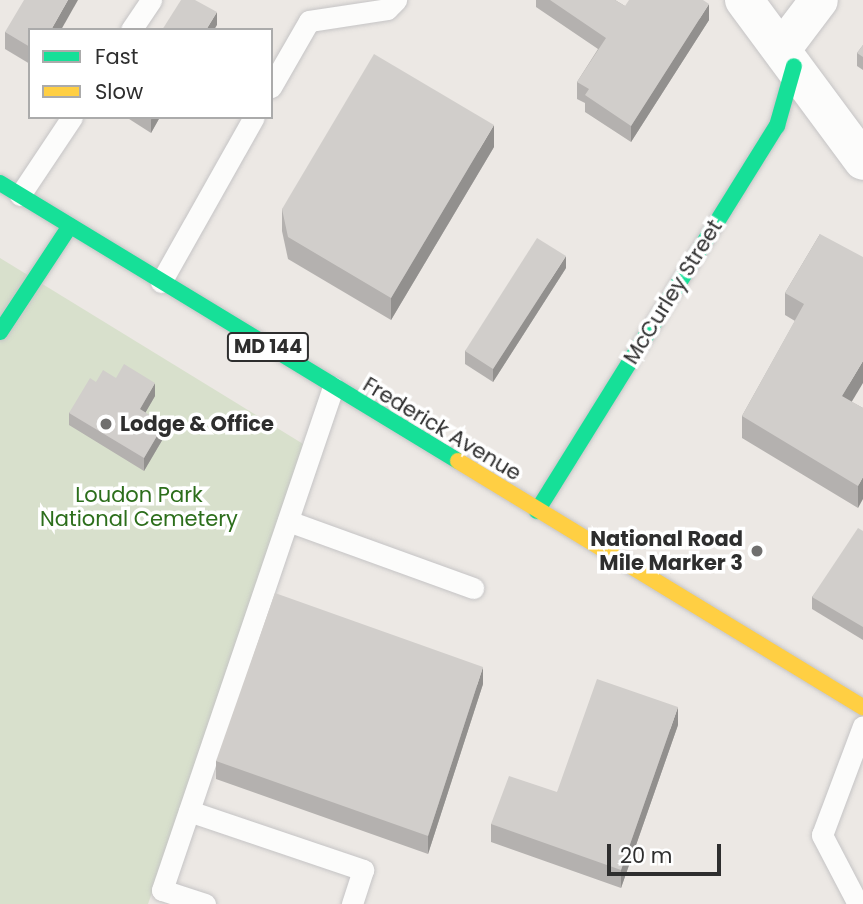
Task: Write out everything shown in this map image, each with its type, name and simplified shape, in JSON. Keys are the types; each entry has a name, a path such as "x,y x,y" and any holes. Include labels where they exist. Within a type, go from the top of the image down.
{"main road":[{"name":"McCurley Street","path":"537,511 777,126 788,57"},
{"name":"Frederick Avenue","path":"0,183 863,707"},
{"path":"0,332 70,226"}],"street":[{"path":"744,0 863,161"},
{"name":"McCurley Street","path":"788,57 819,0"}],"lane":[{"path":"132,28 151,0"},
{"path":"273,84 309,21 387,9 396,0"},
{"path":"20,195 71,119"},
{"path":"161,282 253,119"},
{"path":"205,904 162,890 333,387"},
{"path":"288,521 472,588"},
{"path":"858,904 822,835 863,726"},
{"path":"189,811 363,870 352,904"}],"green space":[{"name":"Loudon Park National Cemetery","path":"0,258 308,447 148,904 0,904"}],"building":[{"path":"24,0 68,0 52,28 28,28 28,46 5,32"},
{"path":"181,0 195,0 217,12 207,28 163,28"},
{"path":"550,0 615,0 625,6 629,0 703,0 709,4 631,126 585,95 589,89 577,82 606,38"},
{"path":"863,45 863,57 857,53"},
{"path":"374,54 494,125 391,298 288,237 282,209"},
{"path":"820,234 863,257 863,361 842,396 863,408 863,477 858,486 742,416 804,304 785,293"},
{"path":"537,238 566,256 493,369 465,351"},
{"name":"Lodge & Office","path":"124,364 155,383 140,409 164,424 144,458 69,413 90,378 96,382 103,370 116,378"},
{"path":"858,528 863,531 863,627 812,597"},
{"path":"275,593 483,667 428,836 216,761"},
{"path":"597,679 678,707 621,870 491,824 509,776 557,792"}],"traffic: fast":[{"path":"537,511 777,126 794,66"},
{"path":"0,183 458,461"},
{"path":"0,332 70,226"}],"traffic: slow":[{"path":"458,461 863,707"}],"place":[{"name":"Lodge & Office","path":"106,424"},
{"name":"National Road Mile Marker 3","path":"757,551"}]}
